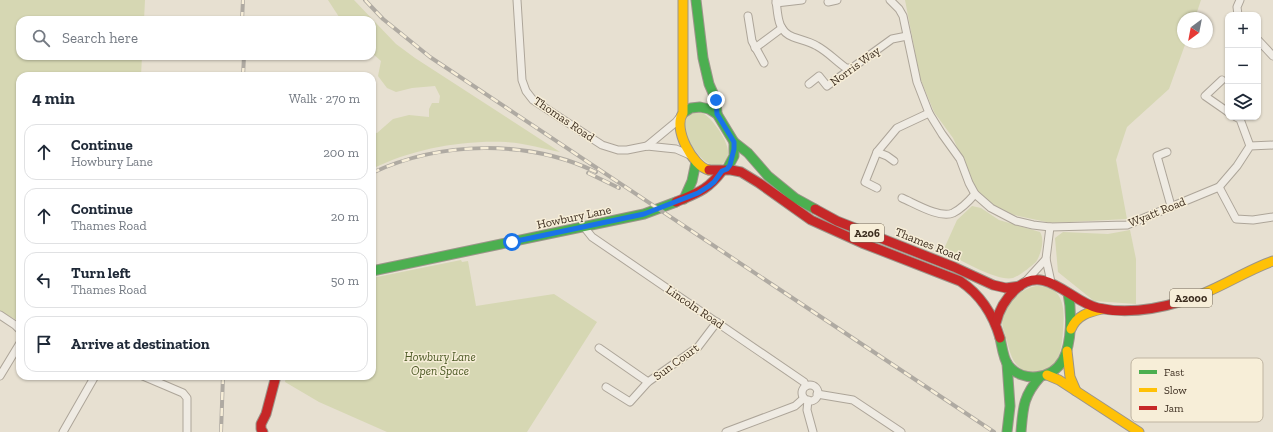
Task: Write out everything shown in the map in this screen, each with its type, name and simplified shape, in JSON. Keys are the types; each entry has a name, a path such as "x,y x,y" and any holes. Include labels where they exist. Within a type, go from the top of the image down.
{"main road":[{"path":"683,0 684,37 680,128 694,159 693,184 684,199"},
{"name":"Thames Road","path":"696,0 703,58 709,84 716,100 717,114 734,142 748,153 768,176 782,188 802,202 837,221 954,267 992,285 1006,288 1039,280 1051,282"},
{"path":"681,115 691,107 702,107 717,114"},
{"path":"725,170 730,165 734,154 734,142"},
{"name":"Thames Road","path":"694,159 702,167 708,170 735,169 748,176 795,211 828,229 966,284 984,302 996,323 1007,363 1010,406 1007,432"},
{"name":"Howbury Lane","path":"376,271 644,214 698,193 714,182 725,170"},
{"name":"A2000","path":"1068,293 1087,304 1102,309 1117,310 1147,308 1178,302 1198,296 1245,272 1273,261"},
{"path":"1021,432 1025,398 1032,385 1062,362 1067,352 1070,336 1070,307 1068,293 1060,286 1051,282"},
{"path":"996,323 1000,308 1005,299 1022,284"},
{"name":"A2000","path":"1070,336 1072,326 1077,318 1088,312 1102,309"},
{"path":"1067,352 1070,377 1076,391"},
{"path":"1007,363 1014,370 1028,377 1044,376 1059,380 1139,432"},
{"path":"262,430 261,424 266,414 275,380"}],"street":[{"name":"Thomas Road","path":"517,0 522,80 526,91 533,100 602,145 618,150 627,150 647,146 676,149 694,159"},
{"path":"802,0 776,2 779,22 782,28 789,35 808,41 820,48 846,68 852,68"},
{"path":"828,2 837,0"},
{"path":"890,0 899,8 903,16 917,82 929,113 960,159 975,194 958,210 946,214 937,213 902,198"},
{"path":"1238,12 1237,7 1240,0"},
{"path":"748,16 752,41 764,63"},
{"path":"755,48 782,28"},
{"name":"Norris Way","path":"809,84 819,76 827,86 892,39 907,36"},
{"path":"1261,43 1273,56"},
{"path":"1222,80 1205,96 1225,110"},
{"path":"877,188 865,182 877,152 897,128 929,113"},
{"name":"Thomas Road","path":"647,146 676,122 681,115"},
{"path":"1240,120 1250,146 1273,145"},
{"name":"Wyatt Road","path":"975,194 991,208 1008,218 1024,223 1050,227 1127,225 1219,187 1237,166 1250,146"},
{"path":"877,152 894,161"},
{"path":"1167,152 1157,156 1171,206"},
{"path":"1219,187 1236,219 1253,220 1273,217"},
{"name":"Lincoln Road","path":"584,227 592,237 804,382 806,386 810,385 815,387 817,394"},
{"path":"1050,227 1046,259 1051,282"},
{"path":"1022,284 1046,259"},
{"path":"0,315 16,326"},
{"name":"Sun Court","path":"606,387 630,402 648,382 698,347 717,322"},
{"name":"Sun Court","path":"599,348 648,382"},
{"path":"0,376 16,350"},
{"path":"63,432 93,380"},
{"path":"161,380 183,394 188,400 186,432"},
{"path":"806,386 802,392 806,399 807,410 813,432"},
{"path":"726,432 795,406 806,399 813,400 817,394 853,400 901,432"}],"green space":[{"path":"0,0 145,0 144,16 16,16 16,60 142,60 141,72 16,72 16,320 0,311"},
{"path":"328,0 354,0 369,16 338,16"},
{"path":"905,0 1201,0 1197,12 1177,12 1177,48 1184,48 1169,89 1127,127 1116,160 1127,219 1051,223 1014,215 993,205 975,188 953,138 934,112 920,78"},
{"path":"376,23 396,44 415,58 560,152 506,142 455,144 420,151 376,167 376,133 393,119 409,115 429,117 429,109 432,103 439,103 440,96 435,86 412,88 396,92 387,88 378,76 381,61 376,57"},
{"path":"695,112 702,113 708,117 722,134 728,153 727,158 721,165 714,165 706,161 698,154 687,135 684,126 685,119"},
{"path":"972,206 981,208 999,220 1040,232 1042,247 1036,262 1016,277 1006,278 998,277 978,269 943,251 957,220"},
{"path":"1130,230 1136,259 1136,304 1094,301 1058,272 1055,238 1063,232 1108,234"},
{"name":"Howbury Lane Open Space","path":"461,260 462,262 468,261 476,306 554,294 597,322 527,432 387,432 319,402 285,382 285,380 376,380 376,277"},
{"path":"1036,286 1052,289 1061,299 1064,322 1063,337 1058,357 1055,362 1051,367 1045,370 1031,372 1020,368 1013,359 1002,325 1002,320 1005,308 1013,298 1024,290"}],"railway":[{"path":"242,16 243,0"},
{"path":"365,0 383,19 430,57 994,432"},
{"path":"243,72 244,60"},
{"path":"376,171 398,162 426,155 455,150 484,148 513,149 542,154 570,161 596,172"},
{"path":"588,173 619,188"},
{"path":"221,432 223,380"}],"traffic: fast":[{"path":"696,0 703,58 709,84 716,100 717,114"},
{"path":"683,113 691,108 700,107 709,109 717,114 734,142 748,153 768,176 795,198 815,209"},
{"path":"727,169 734,156 734,142"},
{"path":"684,199 692,181 696,162"},
{"path":"376,270 644,214 676,202"},
{"path":"1000,338 1005,359 1014,371 1029,377 1037,377 1052,372 1063,360 1070,336 1071,318 1068,293"},
{"path":"1007,363 1010,406 1007,432"},
{"path":"1021,432 1022,416 1027,396 1040,377"}],"traffic: slow":[{"path":"683,0 683,113 680,120 680,128 682,137 691,155 697,162 709,170"},
{"path":"1183,301 1195,297 1273,261"},
{"path":"1071,329 1080,317 1102,309"},
{"path":"1067,351 1070,377 1076,391"},
{"path":"1047,375 1059,380 1139,432"}],"traffic: jam":[{"path":"709,170 731,170 741,172 811,220 862,243 960,281 974,292 990,313 1000,338"},
{"path":"676,202 707,187 722,171"},
{"path":"815,209 837,221 954,267 993,285 1006,288 1020,286"},
{"path":"996,323 1001,309 1012,293 1026,282 1037,280 1057,286 1088,304 1108,310 1141,310 1183,301"},
{"path":"263,432 261,429 261,424 266,414 275,380"}],"route":[{"path":"512,242 644,214 698,193 709,186 722,171 727,169 734,154 734,142 717,114 716,100"}]}
